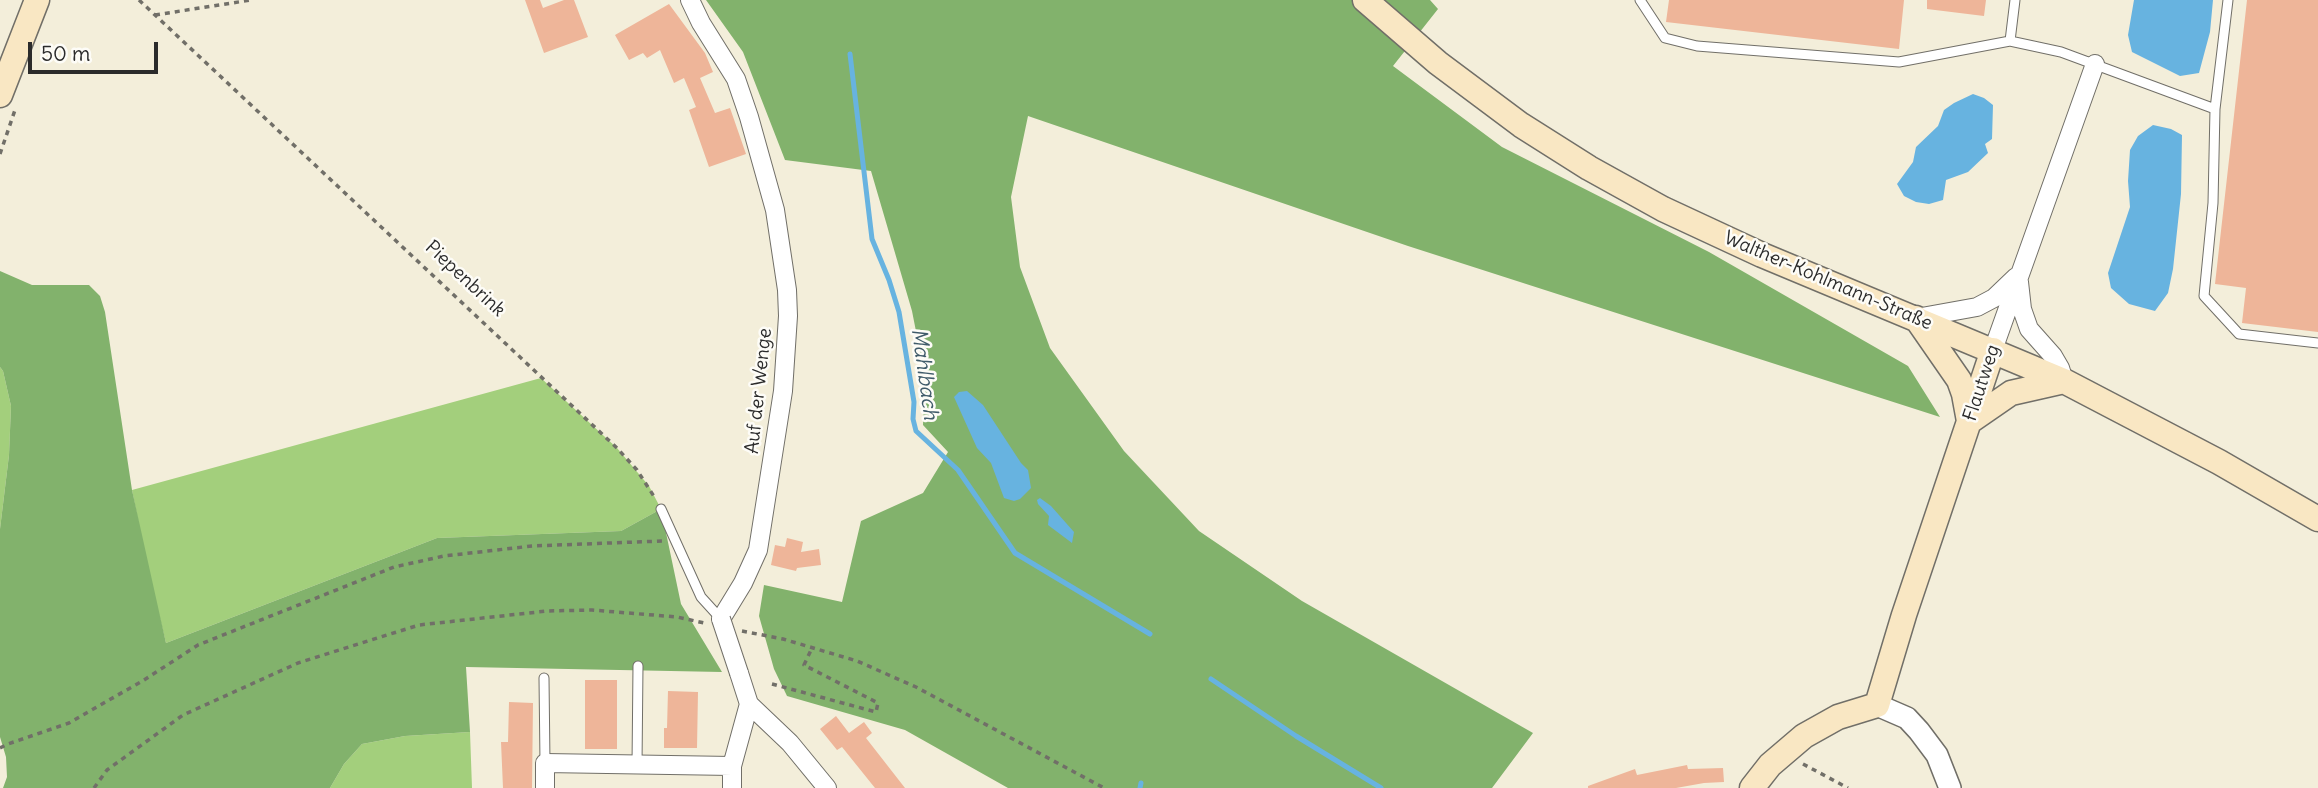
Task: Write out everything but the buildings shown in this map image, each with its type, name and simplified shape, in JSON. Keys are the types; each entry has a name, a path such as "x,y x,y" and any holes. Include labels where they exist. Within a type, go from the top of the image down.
{"main road":[{"path":"0,95 37,0"},
{"name":"Walther-Kohlmann-Straße","path":"1365,0 1467,86 1521,125 1589,168 1663,209 1762,255 2064,381 2220,461 2318,519"},
{"path":"1916,318 1959,380 1969,422 1994,402 2011,393 2064,381"},
{"name":"Flautweg","path":"1877,705 1904,615 1993,350"},
{"path":"1752,788 1769,765 1804,736 1838,718 1877,705"}],"street":[{"name":"Auf der Wenge","path":"690,0 736,79 749,117 773,201 787,290 787,341 782,391 758,550 718,623"},
{"name":"Flautweg","path":"1993,350 2095,64"},
{"path":"1916,318 1977,307 1994,298 2019,275"},
{"path":"2019,275 2022,309 2029,328 2053,356 2064,381"},
{"path":"718,623 739,673 748,704 732,766 732,788"},
{"path":"748,704 790,743 827,788"},
{"path":"1877,705 1907,718 1919,731 1937,755 1950,788"},
{"path":"545,788 544,763 732,766"}],"lane":[{"path":"1640,0 1665,38 1697,46 1899,62 2010,41 2061,52 2215,109"},
{"path":"2010,41 2015,0"},
{"path":"2228,0 2215,109 2213,203 2204,296 2239,334 2318,343"},
{"path":"661,509 701,597 718,623"},
{"path":"636,765 638,666"},
{"path":"544,678 544,763"}],"path":[{"name":"Piepenbrink","path":"139,0 617,449 649,486 661,509"},
{"path":"155,15 251,0"},
{"path":"0,748 69,723 198,645 394,567 444,556 532,546 646,541"},
{"path":"94,788 107,771 183,715 298,663 419,625 547,611 592,610 718,623 857,661 916,687 1104,788"},
{"path":"772,684 876,712 878,703 804,665 812,648"},
{"path":"1783,753 1848,788"}],"green space":[{"path":"706,0 1430,0 1438,9 1393,66 1502,147 1709,252 1908,366 1940,417 1408,246 1028,116 1011,197 1020,267 1050,348 1124,451 1199,531 1302,601 1533,733 1492,788 1008,788 905,730 787,696 774,669 759,616 764,585 842,602 861,521 923,493 948,452 923,425 925,377 912,311 871,171 785,160 743,52"},
{"path":"0,271 32,285 89,285 100,296 105,312 132,490 166,643 437,538 621,531 661,509 681,604 722,672 466,667 470,732 405,736 362,744 344,764 330,788 3,788 7,777 6,757 0,737 0,529 9,455 11,406 0,367"},
{"path":"0,367 11,406 9,455 0,529"},
{"path":"541,378 617,448 649,486 661,509 621,531 437,538 166,643 132,490"},
{"path":"470,732 472,788 330,788 344,764 362,744 405,736"}],"water":[{"path":"2134,0 2213,0 2210,32 2199,73 2180,76 2132,52 2128,35"},
{"path":"1973,94 1993,105 1992,139 1985,144 1988,153 1968,172 1946,180 1943,200 1929,204 1904,196 1897,184 1913,162 1916,147 1938,126 1944,110"},
{"path":"2153,125 2182,135 2181,194 2173,269 2168,293 2155,311 2129,304 2111,288 2108,273 2130,207 2130,150 2138,136"},
{"path":"967,391 983,405 1028,470 1031,488 1020,499 1014,501 1004,498 991,463 977,448 954,397 959,392"},
{"path":"1040,498 1051,506 1074,532 1072,543 1048,525 1049,516 1038,504 1037,500"}],"waterway":[{"name":"Mahlbach","path":"850,54 872,239 899,312 914,402 913,419 916,431 958,470 1015,553 1150,634"},
{"path":"1211,679 1296,736 1381,788"},
{"name":"Mahlbach","path":"1140,788 1141,783"}]}
